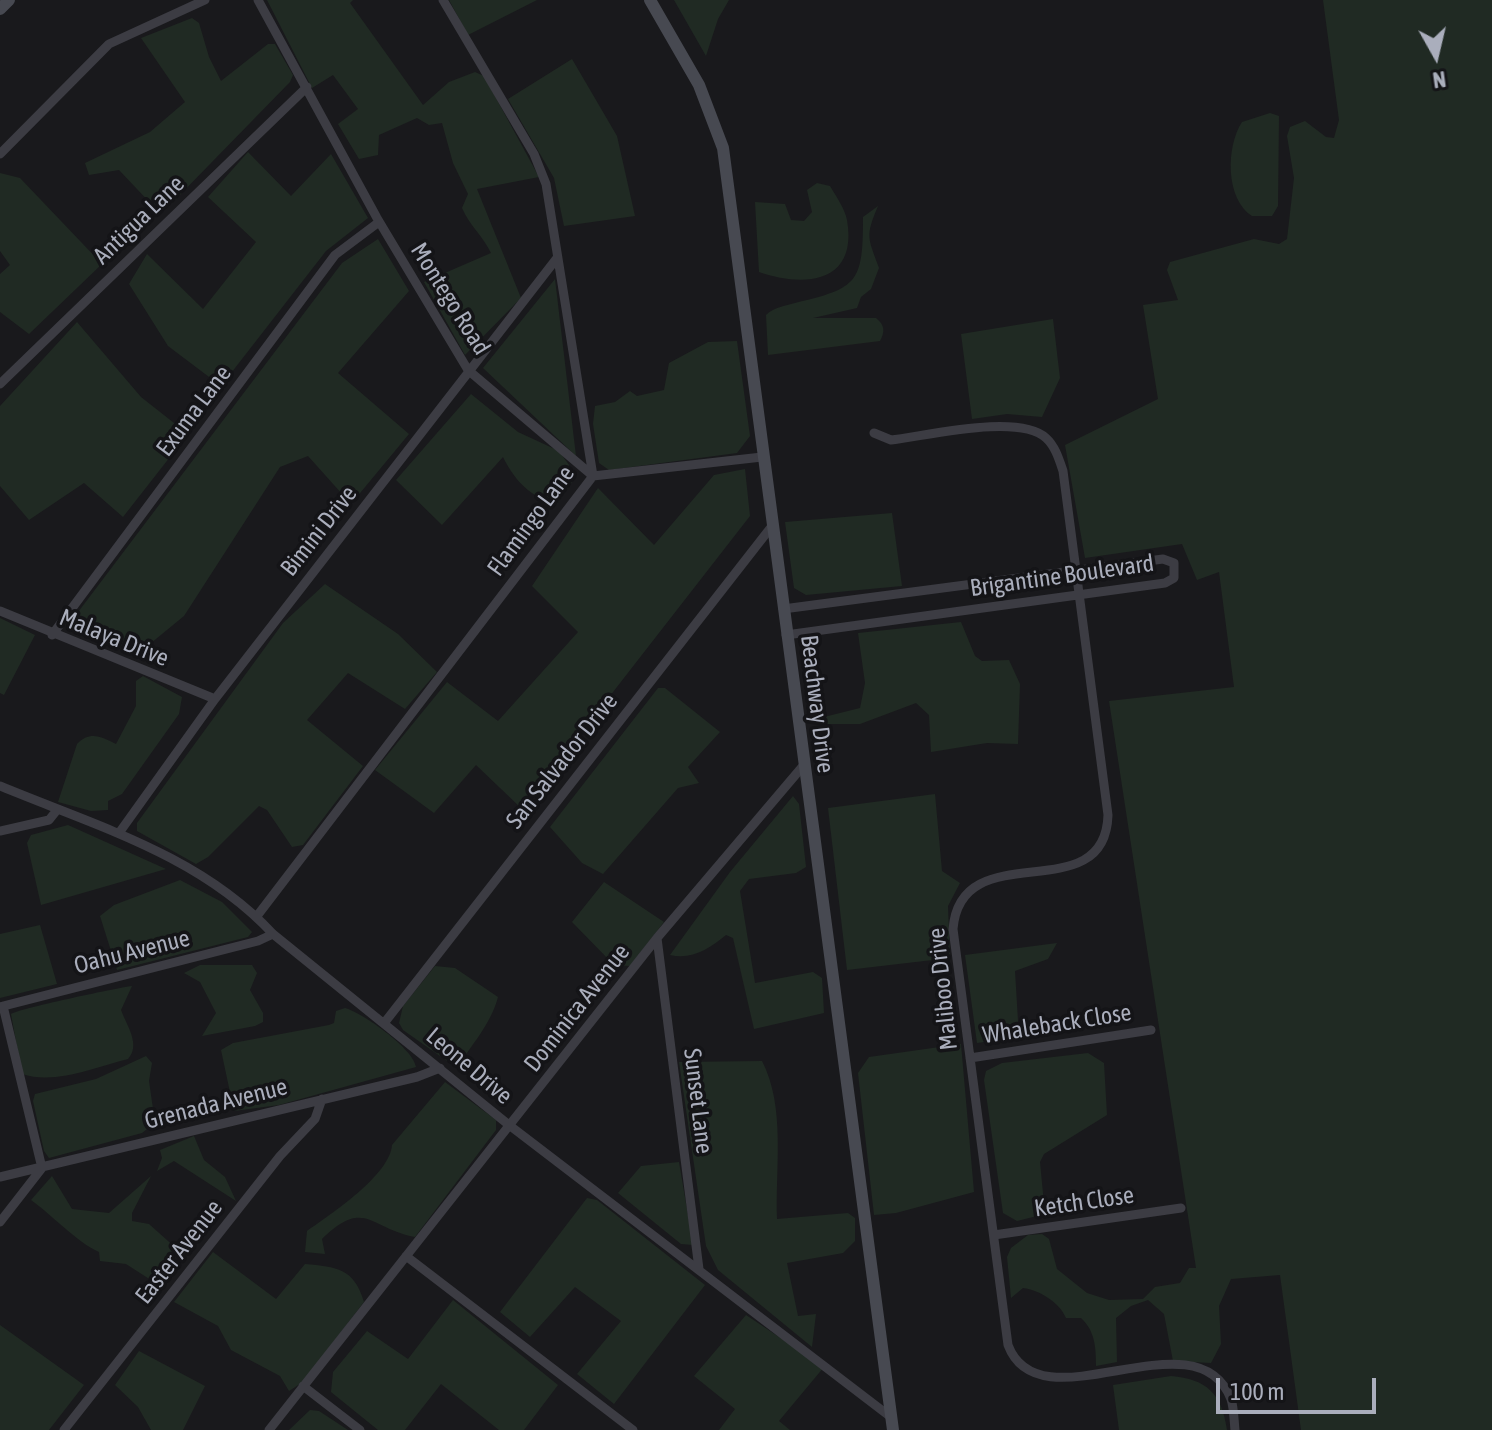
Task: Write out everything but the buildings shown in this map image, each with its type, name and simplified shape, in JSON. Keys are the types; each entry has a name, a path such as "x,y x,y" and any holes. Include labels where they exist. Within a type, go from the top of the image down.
{"street":[{"path":"0,9 9,0"},
{"path":"0,154 109,44 205,0"},
{"name":"Montego Road","path":"258,0 379,222 468,370 593,476"},
{"name":"Flamingo Lane","path":"257,916 593,476 546,184 534,154 443,0"},
{"name":"Beachway Drive","path":"650,0 699,85 723,148 892,1424"},
{"name":"Antigua Lane","path":"0,384 307,87"},
{"name":"Exuma Lane","path":"52,635 335,255 379,222"},
{"name":"Bimini Drive","path":"119,833 215,699 557,258"},
{"name":"Maliboo Drive","path":"874,433 891,440 1006,426 1033,430 1046,437 1057,453 1063,471 1108,834 1089,859 1065,868 993,877 978,883 958,905 953,929 1008,1345 1013,1360 1023,1371 1037,1378 1066,1380 1167,1365 1197,1368 1218,1380 1231,1399 1235,1430"},
{"path":"593,476 762,457"},
{"name":"San Salvador Drive","path":"385,1022 772,526"},
{"name":"Brigantine Boulevard","path":"783,609 1077,569 1163,559 1174,563 1174,578 1165,583 786,635"},
{"name":"Malaya Drive","path":"0,611 52,635 215,699"},
{"name":"Dominica Avenue","path":"269,1430 657,938 803,766"},
{"name":"Leone Drive","path":"0,786 182,861 257,916 273,934 509,1125 699,1269 892,1424"},
{"path":"0,831 49,820 57,810"},
{"name":"Oahu Avenue","path":"1,1006 258,941 273,934"},
{"name":"Sunset Lane","path":"657,938 699,1269"},
{"path":"0,1222 42,1168 1,1006"},
{"name":"Whaleback Close","path":"970,1058 1151,1030"},
{"name":"Grenada Avenue","path":"0,1177 417,1077 440,1068"},
{"name":"Easter Avenue","path":"64,1430 280,1156 315,1119 322,1099"},
{"name":"Ketch Close","path":"994,1235 1181,1208"},
{"path":"406,1256 633,1430"},
{"path":"303,1386 360,1430"}],"shaded area":[{"path":"267,0 353,0 350,3 423,105 449,82 475,72 484,76 539,177 477,189 521,298 465,355 424,282 491,253 462,208 468,194 453,163 442,123 429,125 417,118 379,135 378,155 359,159 338,124 358,109 333,75 312,88"},
{"path":"449,0 537,0 468,35"},
{"path":"674,0 729,0 718,19 706,56"},
{"path":"1323,0 1492,0 1492,1430 1301,1430 1280,1275 1231,1279 1219,1306 1221,1344 1211,1363 1173,1361 1164,1314 1148,1300 1131,1306 1116,1318 1117,1362 1096,1366 1094,1340 1081,1318 1066,1318 1054,1302 1029,1289 1023,1288 1011,1298 1007,1257 1011,1248 1028,1235 1042,1234 1049,1239 1057,1269 1087,1293 1109,1300 1143,1299 1155,1287 1180,1283 1189,1268 1196,1268 1109,701 1234,687 1219,572 1197,580 1182,544 1085,558 1065,445 1158,399 1143,305 1178,300 1167,270 1170,262 1254,239 1279,244 1287,239 1294,178 1287,136 1290,127 1305,121 1326,137 1334,138 1339,120"},
{"path":"192,18 199,23 209,57 221,81 268,44 275,44 293,75 290,82 172,203 154,207 119,170 89,175 85,163 150,132 185,102 141,38"},
{"path":"572,59 617,136 635,216 564,226 554,178 508,99"},
{"path":"1270,113 1279,116 1278,206 1272,216 1252,216 1243,208 1233,185 1233,144 1242,122"},
{"path":"248,152 291,196 331,154 368,218 326,251 221,386 168,346 129,284 147,254 203,309 256,242 208,197"},
{"path":"0,173 20,178 102,264 29,334 0,312 0,274 10,265 0,251"},
{"path":"817,183 830,186 844,211 848,241 844,257 836,268 824,276 810,279 776,277 759,272 755,202 785,204 791,220 804,221 812,212 807,190"},
{"path":"878,206 870,237 879,268 871,289 861,297 857,308 813,318 876,318 883,329 880,341 768,355 766,315 780,307 832,293 853,279 861,256 863,217"},
{"path":"378,239 409,291 338,373 409,434 351,504 308,456 280,467 184,616 145,648 147,660 66,628 342,263"},
{"path":"555,279 576,456 483,368"},
{"path":"1053,319 1060,378 1042,417 1007,414 972,419 961,334"},
{"path":"77,322 141,397 188,434 123,517 84,483 29,520 0,486 0,406"},
{"path":"737,341 750,436 737,453 609,470 599,463 593,424 595,406 615,402 630,391 637,396 664,390 669,363 708,342"},
{"path":"471,394 518,432 559,451 569,465 572,482 557,504 548,509 545,501 520,482 503,457 442,525 396,480"},
{"path":"745,469 750,516 522,809 476,765 434,813 375,770 447,682 498,721 578,632 532,586 598,488 654,545 714,475"},
{"path":"892,513 902,586 806,595 794,588 785,522"},
{"path":"325,584 398,634 437,672 405,709 348,673 307,720 363,766 303,845 292,847 267,810 259,806 208,857 196,864 137,831 137,823 283,623"},
{"path":"0,618 35,635 4,695 0,693"},
{"path":"961,622 975,656 982,661 1009,660 1020,684 1018,744 987,743 931,752 929,715 916,703 860,724 818,724 824,717 860,708 865,683 858,633"},
{"path":"143,676 182,697 179,714 122,794 108,801 108,810 91,811 58,802 77,744 91,736 116,744 136,706 136,681"},
{"path":"658,688 665,688 720,732 688,767 699,783 678,788 603,874 582,863 550,827"},
{"path":"935,794 942,871 960,883 948,906 950,958 847,970 828,808"},
{"path":"793,796 799,804 806,867 796,873 749,879 740,891 755,983 813,972 822,978 824,1013 754,1029 733,938 726,935 693,955 670,955 730,872"},
{"path":"68,825 166,869 41,905 27,843 31,835"},
{"path":"180,880 222,902 252,932 248,937 117,970 100,916 114,905"},
{"path":"604,882 664,922 630,966 614,965 572,922"},
{"path":"40,925 57,984 0,998 0,934"},
{"path":"1057,943 1048,959 1015,971 1019,1037 977,1043 965,955"},
{"path":"200,965 252,965 257,973 250,990 263,1013 263,1022 202,1036 216,1013 200,982 184,973"},
{"path":"435,966 455,968 498,997 486,1025 457,1068 403,1030 399,1023 403,1006"},
{"path":"132,986 121,1010 133,1042 132,1054 128,1059 62,1076 22,1074 11,1014"},
{"path":"345,1008 386,1033 407,1051 416,1067 279,1105 234,1111 221,1050 233,1043 329,1025 334,1023 336,1011"},
{"path":"961,1044 974,1192 896,1213 874,1215 858,1073 869,1057"},
{"path":"1088,1053 1104,1063 1107,1115 1044,1154 1040,1162 1045,1214 1017,1221 1003,1213 984,1080 986,1071 1002,1063"},
{"path":"146,1056 152,1063 149,1081 155,1123 142,1133 49,1158 44,1151 33,1101 35,1094 96,1079"},
{"path":"762,1061 777,1118 777,1219 848,1213 855,1218 855,1241 843,1253 787,1263 798,1316 816,1314 812,1347 718,1270 706,1246 679,1062"},
{"path":"445,1082 496,1120 496,1130 415,1237 358,1218 336,1227 322,1239 325,1254 305,1252 307,1231 371,1181 389,1157 392,1145"},
{"path":"194,1136 204,1160 225,1177 236,1201 174,1161 157,1171 162,1158 160,1150"},
{"path":"679,1162 693,1245 681,1244 618,1193 641,1166"},
{"path":"52,1176 72,1209 109,1213 151,1176 132,1213 132,1221 149,1224 177,1249 169,1273 154,1282 126,1264 100,1261 99,1252 31,1200"},
{"path":"587,1198 597,1200 705,1285 614,1404 577,1374 621,1321 575,1287 530,1337 500,1312"},
{"path":"213,1252 276,1299 305,1264 343,1271 355,1282 364,1302 303,1382 289,1391 280,1376 231,1350 218,1326 174,1302"},
{"path":"453,1300 558,1385 524,1430 499,1430 441,1384 405,1430 378,1430 331,1392 333,1372 367,1331 408,1359"},
{"path":"746,1315 824,1367 779,1421 790,1430 719,1430 735,1409 694,1376"},
{"path":"0,1325 84,1385 49,1430 0,1430"},
{"path":"139,1351 205,1386 183,1430 151,1430 138,1407 115,1385"},
{"path":"1171,1376 1194,1381 1211,1391 1221,1407 1227,1430 1119,1430 1113,1385"},
{"path":"310,1410 319,1411 348,1430 289,1430"}]}
